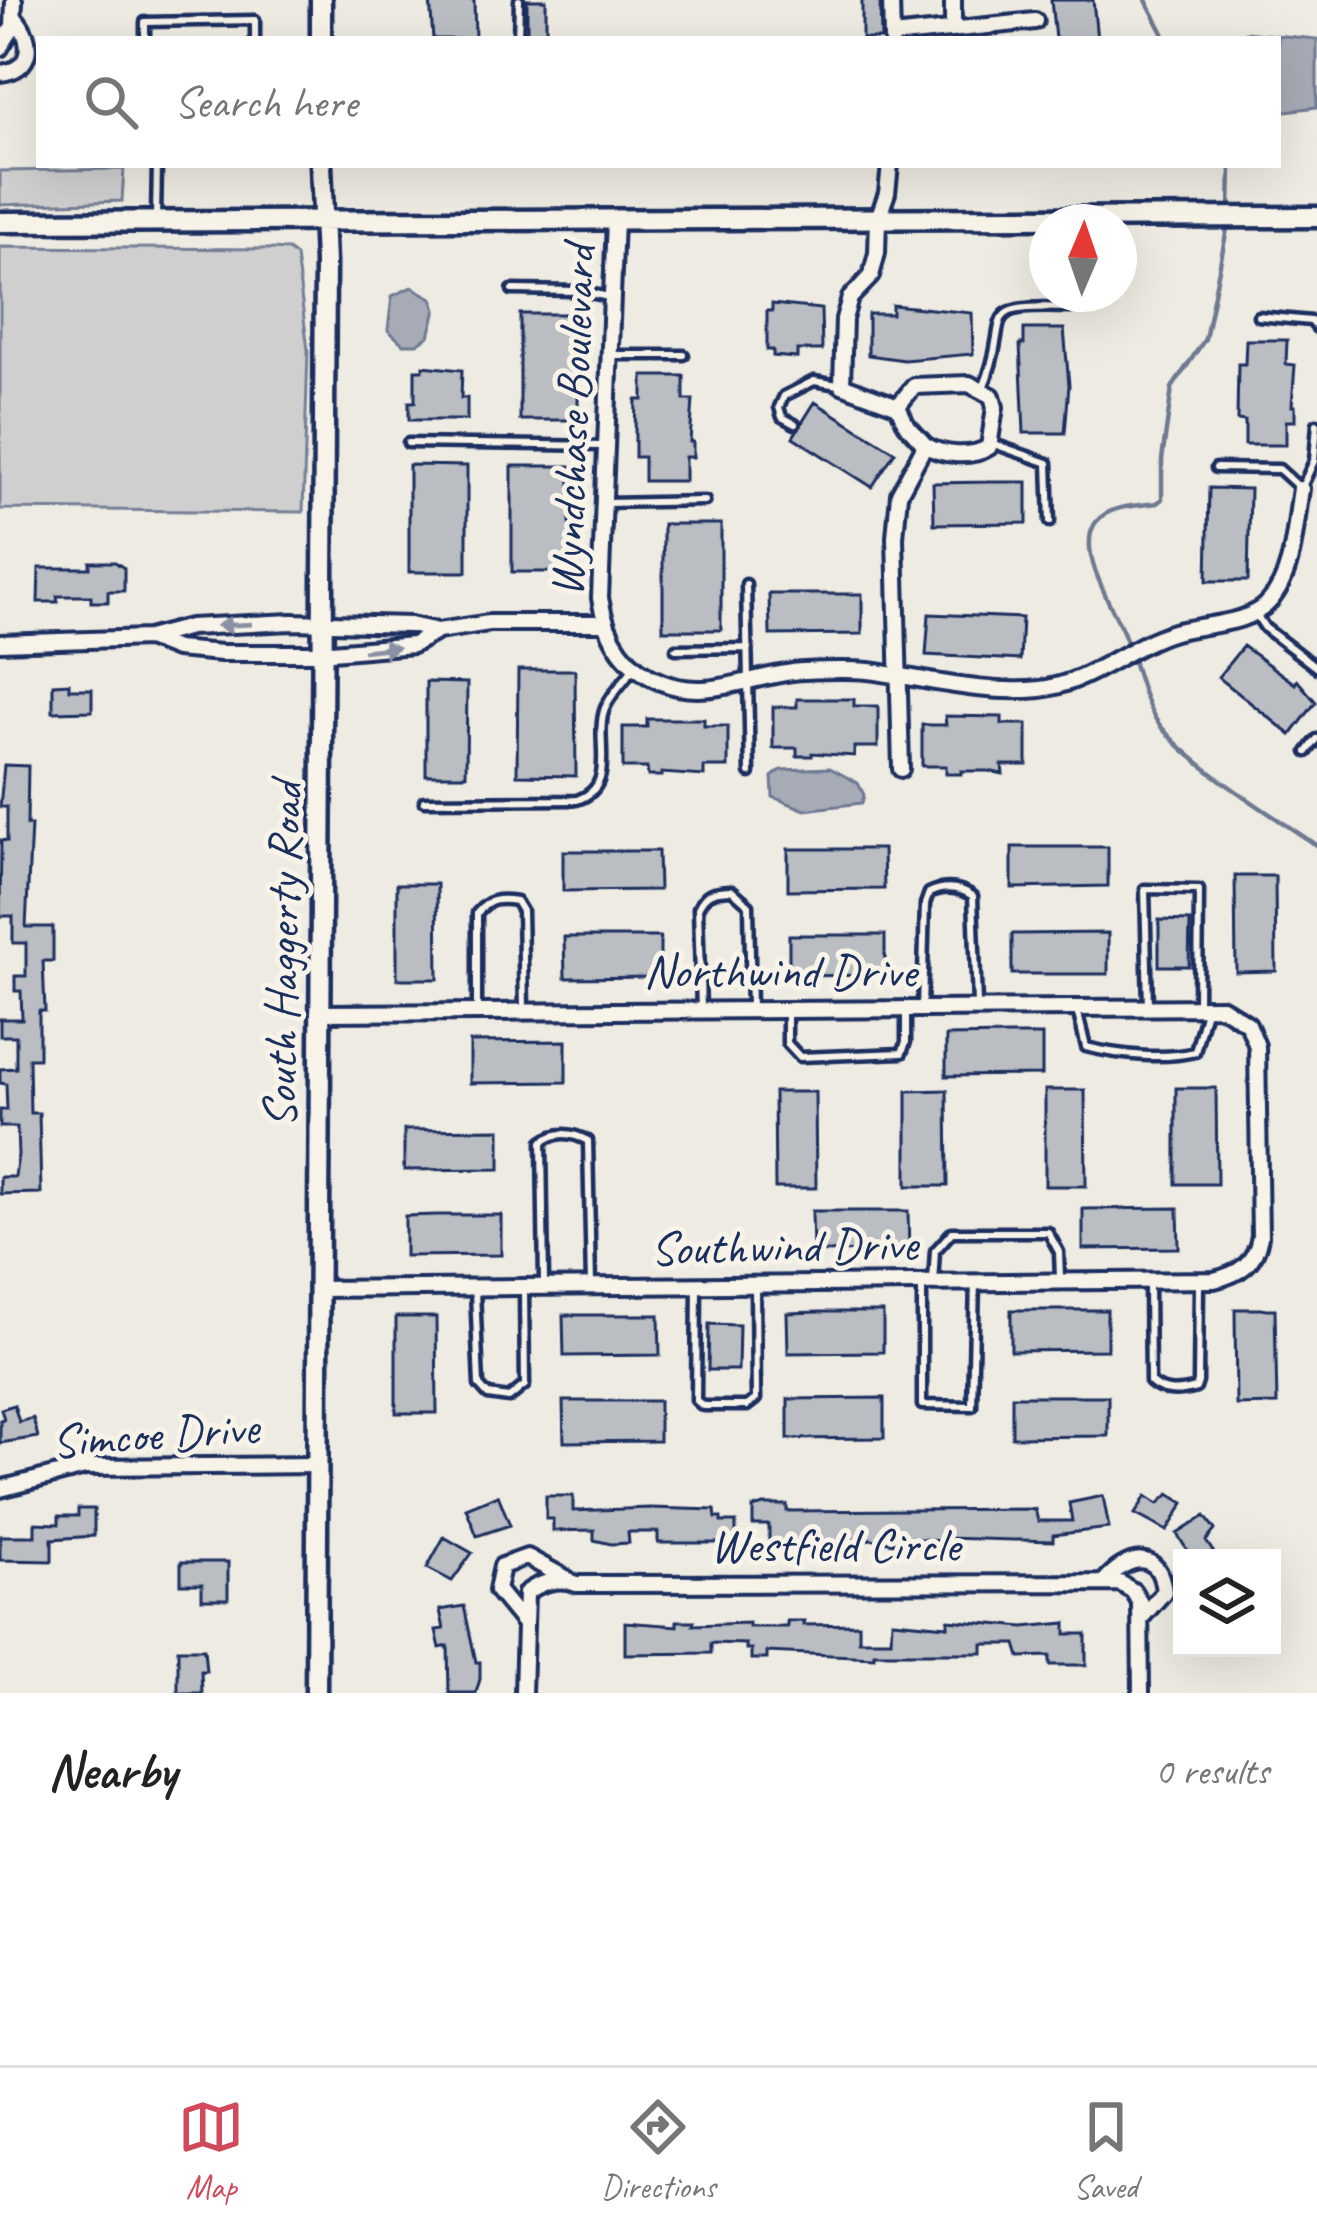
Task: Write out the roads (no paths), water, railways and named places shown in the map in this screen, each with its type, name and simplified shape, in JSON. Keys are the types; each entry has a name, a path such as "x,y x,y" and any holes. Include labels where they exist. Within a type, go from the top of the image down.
{"main road":[{"path":"321,0 321,36"},
{"name":"South Haggerty Road","path":"316,1693 325,283 321,168"},
{"path":"0,222 1317,217"}],"street":[{"path":"0,48 10,36 14,0"},
{"path":"891,0 892,36"},
{"path":"953,0 953,30"},
{"path":"0,73 15,72 30,50 27,32 15,18"},
{"path":"907,36 1035,21"},
{"path":"890,168 871,276 850,298 844,319 842,386 898,406 906,424 938,453 977,453 991,443 995,407 992,396 982,388 969,384 914,386 898,406"},
{"name":"Wyndchase Boulevard","path":"615,220 600,598 605,623 622,655 635,667"},
{"path":"902,769 895,537 899,494 926,445"},
{"path":"635,667 657,681 694,690 800,671 868,671 971,689 1040,689 1110,666 1170,633 1255,613 1270,602 1285,576 1301,489"},
{"name":"Wyndchase Boulevard","path":"148,638 190,627 321,623 410,625 438,631"},
{"name":"Wyndchase Boulevard","path":"148,638 176,649 221,653 320,653 413,645 438,631 489,623 605,623"},
{"path":"1,642 148,638"},
{"name":"Northwind Drive","path":"318,1013 1222,1006 1240,1017 1253,1032 1257,1046 1260,1237 1247,1265"},
{"name":"Southwind Drive","path":"318,1289 1199,1280 1233,1276 1247,1265"},
{"name":"Simcoe Drive","path":"0,1489 85,1467 316,1465"},
{"name":"Westfield Circle","path":"523,1693 524,1623 496,1590 502,1566 527,1557 576,1584 1104,1582 1126,1562 1137,1559 1154,1565 1164,1592 1141,1618 1141,1693"},
{"path":"524,1623 526,1593 537,1584 567,1580"},
{"path":"1104,1582 1120,1583 1133,1591 1141,1618"}],"lane":[{"path":"518,0 518,36"},
{"path":"145,36 145,22 255,20 255,36"},
{"path":"156,220 157,168"},
{"path":"512,290 615,297"},
{"path":"982,388 996,360 998,325 1005,312 1029,306"},
{"path":"1258,316 1311,321 1317,328"},
{"path":"610,355 684,355"},
{"path":"795,424 782,417 779,407 784,396 814,381 842,386"},
{"path":"1216,468 1279,469 1301,489 1314,461 1317,424"},
{"path":"408,443 605,446"},
{"path":"991,443 1048,463 1049,522"},
{"path":"603,503 705,501"},
{"path":"746,584 750,773"},
{"path":"1255,613 1265,628 1317,668"},
{"path":"676,649 748,648"},
{"path":"424,801 587,797 602,777 605,708 635,667"},
{"path":"1307,752 1317,739"},
{"path":"787,1009 787,1043 800,1057 902,1053 914,1008 925,904 928,893 938,889 962,889 973,896 977,1007"},
{"path":"700,1010 698,908 713,891 732,890 749,904 751,1009"},
{"path":"1076,1006 1086,1047 1106,1052 1195,1052 1203,1005 1199,890 1145,890 1148,1006"},
{"path":"477,1012 477,913 486,902 500,898 515,902 522,910 524,1011"},
{"path":"544,1287 542,1142 553,1134 576,1134 588,1141 591,1286"},
{"path":"975,1282 972,1406 922,1406 928,1283 934,1250 952,1232 1048,1232 1059,1252 1060,1282"},
{"path":"1149,1281 1150,1382 1166,1391 1185,1391 1196,1388 1198,1382 1199,1280"},
{"path":"697,1285 696,1400 703,1406 747,1406 756,1399 755,1285"},
{"path":"475,1288 479,1385 488,1395 509,1398 525,1385 524,1287"}],"waterway":[{"path":"1146,0 1164,36"},
{"path":"1230,213 1231,168"},
{"path":"1228,224 1205,339 1172,388 1162,499 1102,516 1091,534 1090,548 1144,695 1162,728 1215,776 1317,846"}]}
